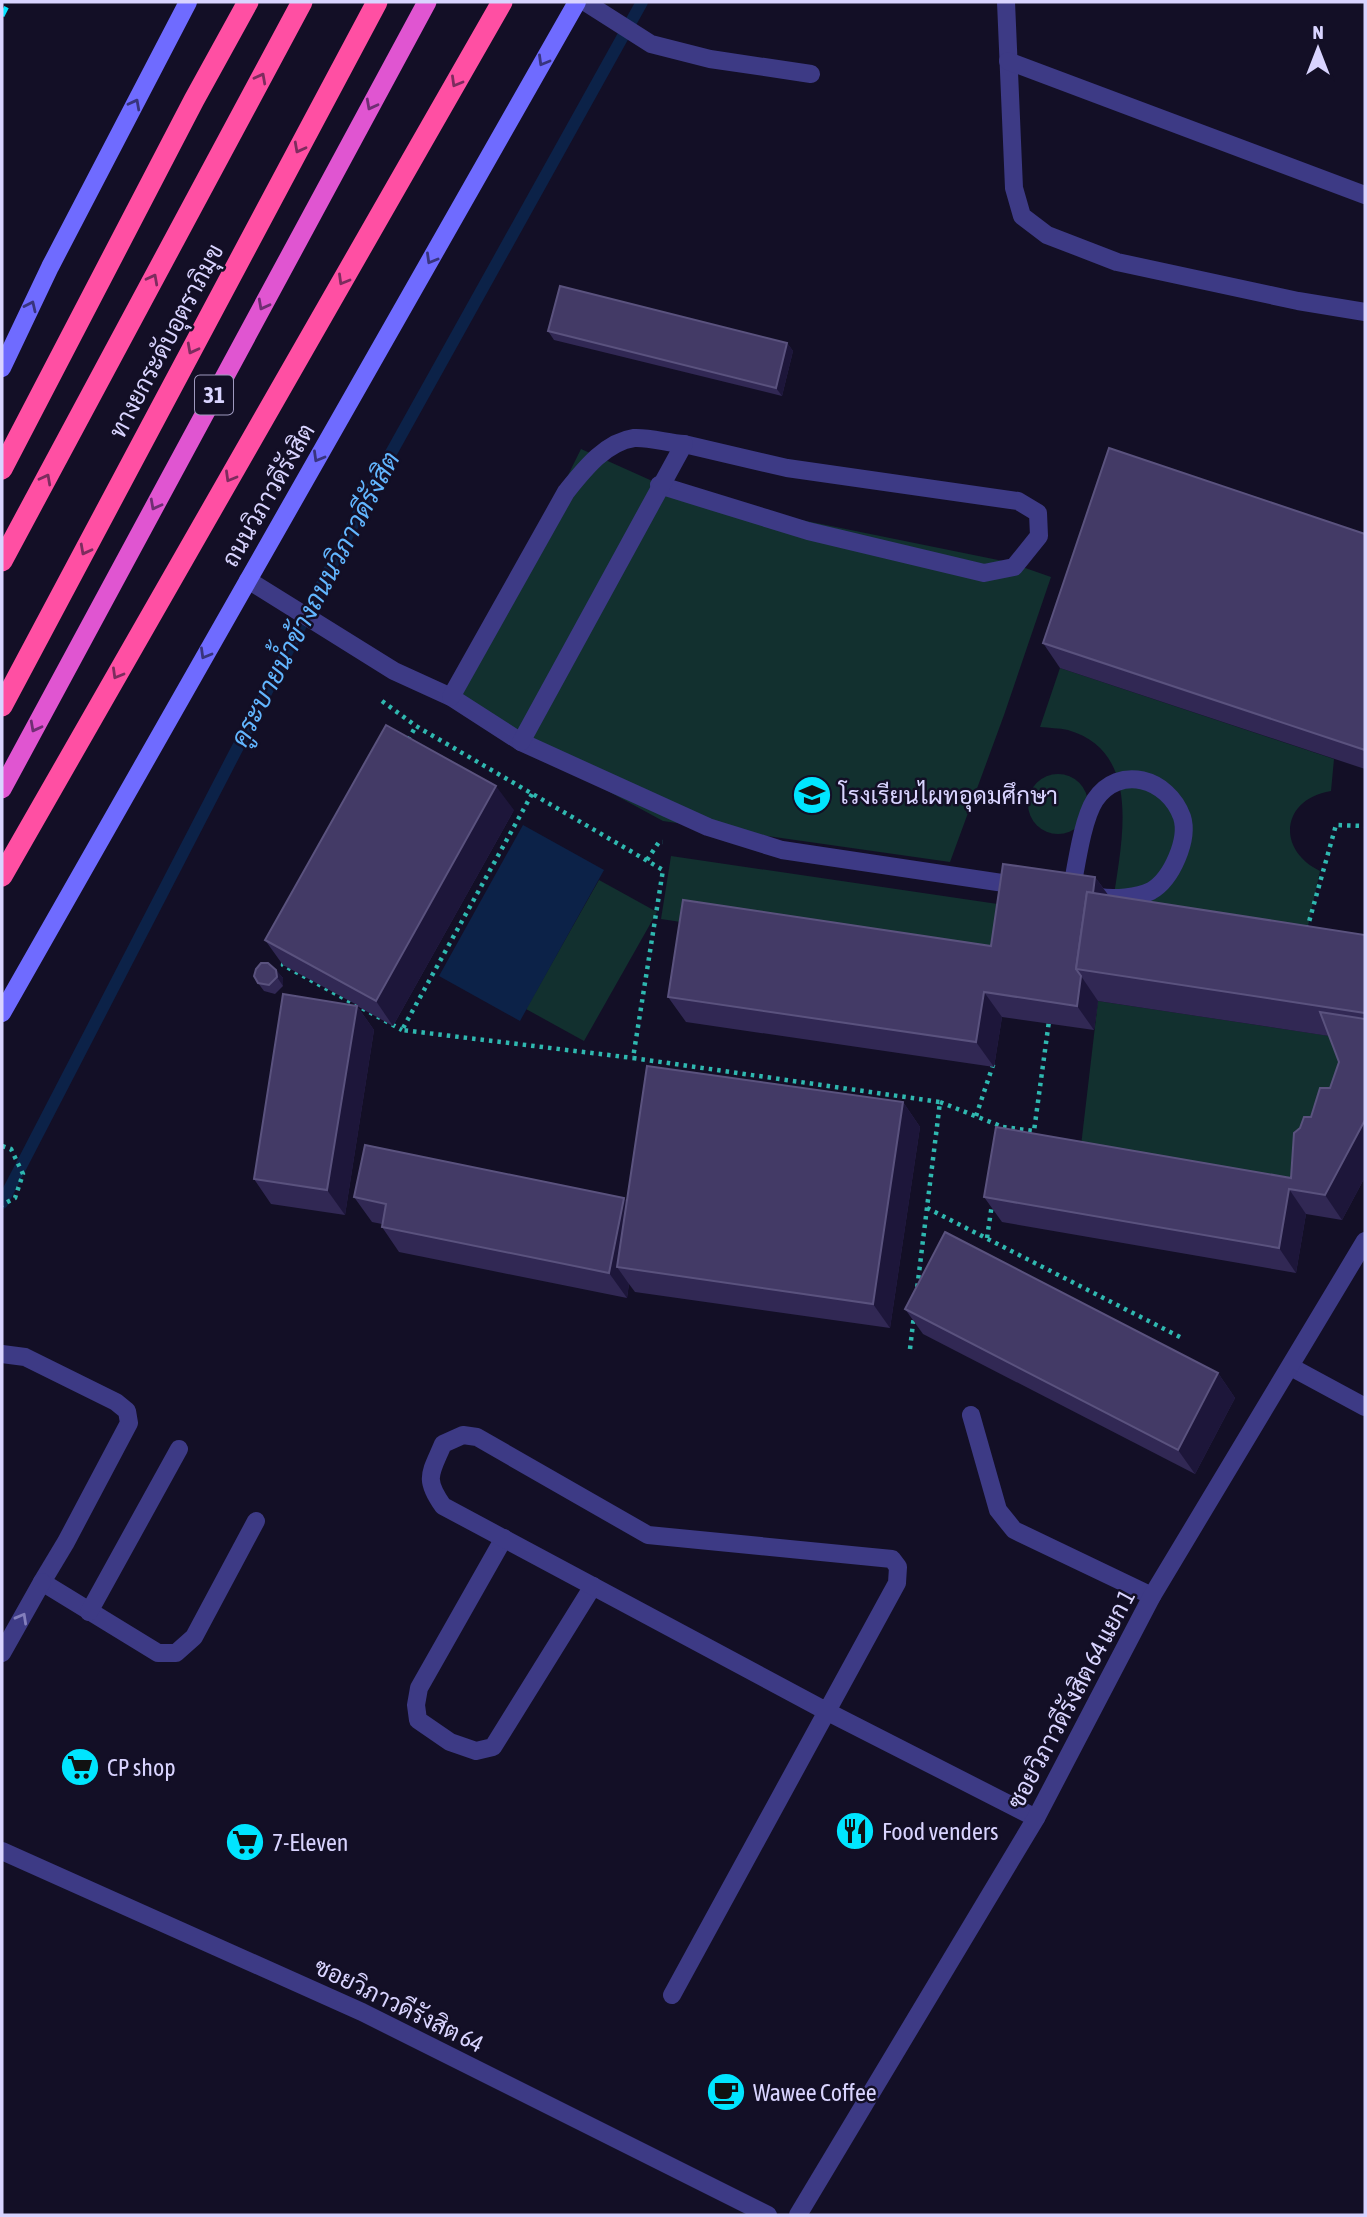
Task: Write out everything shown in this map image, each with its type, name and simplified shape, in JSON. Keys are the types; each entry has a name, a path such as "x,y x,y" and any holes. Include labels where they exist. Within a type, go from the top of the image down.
{"highway":[{"path":"2,472 194,100 248,2"},
{"path":"2,472 257,2"},
{"name":"ทางยกระดับอุตราภิมุข","path":"2,561 302,2"},
{"name":"ทางยกระดับอุตราภิมุข","path":"2,706 377,2"},
{"name":"31","path":"2,789 427,2"},
{"path":"2,876 502,2"}],"main road":[{"path":"2,368 50,267 188,2"},
{"name":"ถนนวิภาวดีรังสิต","path":"2,1013 577,2"}],"street":[{"path":"585,2 651,44 710,59 811,74"},
{"path":"1006,2 1014,188 1022,216 1047,235 1117,262 1298,301 1365,312"},
{"path":"1008,61 1365,195"},
{"path":"451,697 566,492 586,468 611,446 634,438 684,444 787,468 1018,501 1038,513 1039,536 1014,567 984,573 808,531 659,485"},
{"path":"521,742 659,485 684,444"},
{"path":"248,580 394,671 451,697 521,742 708,827 782,850 1115,900 1151,891 1169,873 1183,845 1182,818 1170,797 1150,782 1126,778 1105,788 1093,802 1087,819 1071,893"},
{"name":"ซอยวิภาวดีรังสิต 64 แยก 1","path":"798,2215 1036,1818 1152,1596 1365,1241"},
{"path":"2,1354 25,1357 116,1402 127,1411 129,1423 66,1542 2,1653"},
{"path":"1291,1367 1365,1407"},
{"path":"971,1415 998,1510 1014,1530 1152,1596"},
{"path":"671,1995 826,1712 897,1583 898,1567 892,1559 648,1535 477,1437 463,1435 443,1444 430,1475 431,1489 443,1506 826,1712 1036,1818"},
{"path":"89,1612 179,1449"},
{"path":"41,1582 158,1653 176,1653 194,1637 256,1521"},
{"path":"504,1538 419,1688 416,1705 418,1720 450,1742 476,1751 493,1747 593,1586"},
{"name":"ซอยวิภาวดีรังสิต 64","path":"2,1852 362,2012 768,2215"}],"path":[{"path":"382,701 416,726 663,870 633,1058"},
{"path":"403,749 416,726"},
{"path":"402,1030 532,794"},
{"path":"1306,935 1336,825 1365,826"},
{"path":"647,860 659,842 673,844"},
{"path":"289,953 283,965 402,1030 633,1058 940,1102 1003,1127 1034,1131 1051,1012"},
{"path":"976,1116 996,1054"},
{"path":"916,1298 940,1102"},
{"path":"1001,1139 1003,1127"},
{"path":"2,1146 11,1149 23,1174 15,1198 2,1205"},
{"path":"987,1238 992,1201"},
{"path":"927,1208 1180,1337"},
{"path":"910,1349 915,1311"}],"green space":[{"path":"581,449 688,497 1008,562 1051,577 950,862 663,821 453,707"},
{"path":"1060,668 1334,759 1331,791 1314,796 1302,804 1294,814 1290,826 1296,851 1320,871 1306,935 1113,902 1122,828 1118,779 1108,758 1092,741 1068,730 1040,727"},
{"path":"1052,774 1064,774 1080,782 1086,792 1086,816 1080,826 1064,834 1052,834 1036,826 1028,810 1028,798 1036,782"},
{"path":"671,856 1018,907 1008,971 661,919"},
{"path":"599,880 657,912 584,1041 526,1009"},
{"path":"1098,1001 1337,1037 1356,1087 1308,1202 1079,1163"}],"water":[{"path":"523,825 604,870 520,1021 439,976"}],"building":[{"path":"560,286 787,343 776,388 548,331"},
{"path":"1109,448 1365,534 1365,750 1043,643"},
{"path":"386,725 496,786 376,1001 265,940"},
{"path":"1003,864 1095,877 1093,893 1087,892 1076,969 1081,976 1077,1006 984,992 976,1042 668,997 683,900 991,946"},
{"path":"1087,892 1365,935 1365,1013 1076,969"},
{"path":"261,963 268,963 276,970 277,977 269,985 258,983 254,976"},
{"path":"283,994 357,1006 327,1190 254,1179"},
{"path":"1320,1012 1365,1019 1365,1120 1325,1195 1289,1189 1279,1248 984,1197 996,1127 1291,1178 1294,1133 1300,1128 1304,1117 1311,1117 1320,1088 1330,1088 1339,1062"},
{"path":"647,1066 903,1102 873,1304 617,1267"},
{"path":"365,1145 624,1198 609,1273 382,1227 386,1204 354,1197"},
{"path":"945,1232 1218,1373 1178,1450 905,1309"}],"waterway":[{"name":"คูระบายน้ำข้างถนนวิภาวดีรังสิต","path":"2,1203 376,480 642,2"}],"railway":[{"path":"2,16 9,2"}],"place":[{"name":"โรงเรียนไผทอุดมศึกษา","path":"812,795"},
{"name":"CP shop","path":"80,1767"},
{"name":"Food venders","path":"855,1831"},
{"name":"7-Eleven","path":"245,1842"},
{"name":"Wawee Coffee","path":"726,2092"}]}
